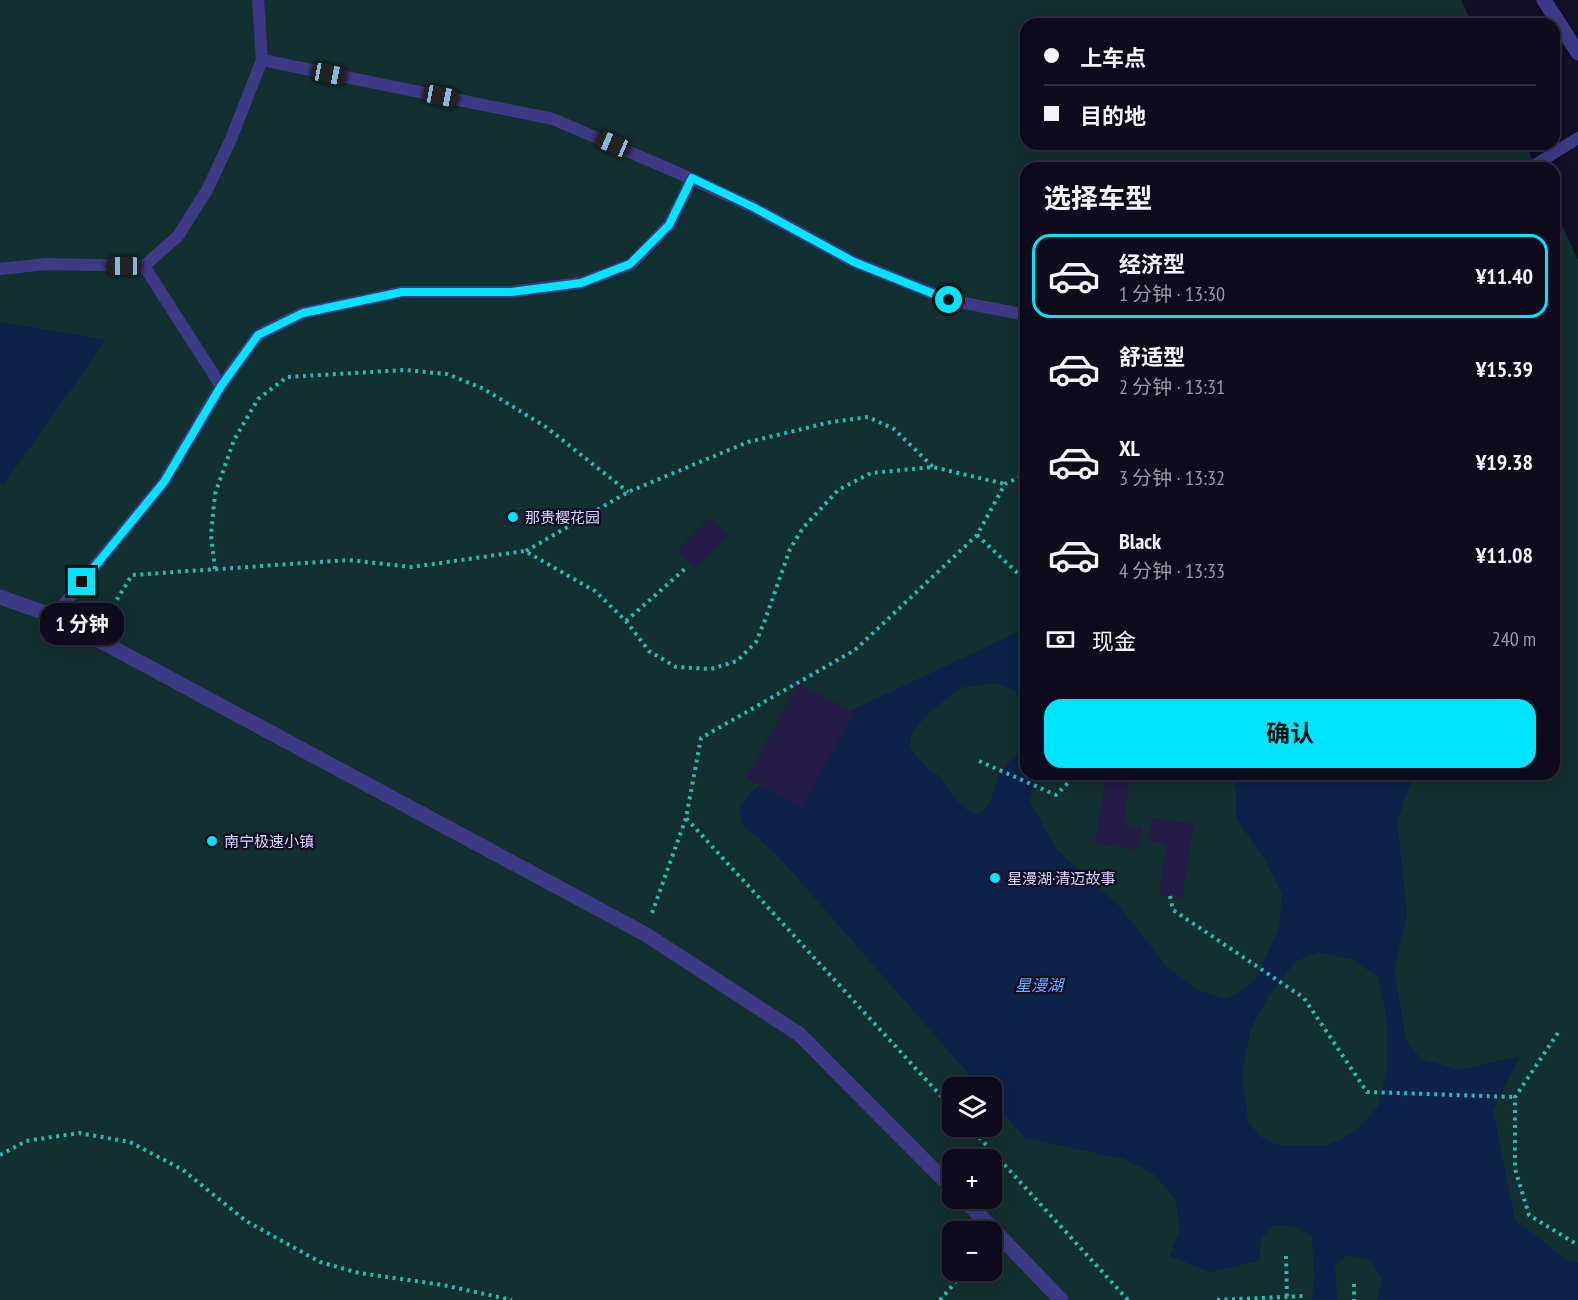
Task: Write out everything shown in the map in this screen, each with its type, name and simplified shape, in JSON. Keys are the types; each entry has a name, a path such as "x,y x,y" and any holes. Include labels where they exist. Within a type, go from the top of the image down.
{"street":[{"path":"1544,0 1556,18"},
{"path":"1560,25 1578,53"},
{"path":"0,597 54,616 645,934 799,1034 942,1178"},
{"path":"974,1209 1061,1300"}],"lane":[{"path":"0,268 46,264 144,266 178,236 207,190 231,139 262,60 258,0"},
{"path":"262,60 553,119 692,178 753,207 854,262 949,300 1020,314"},
{"path":"1560,149 1578,138"},
{"path":"1540,162 1559,150"},
{"path":"54,616 164,482 221,386 258,335 303,313 402,292 511,292 581,283 630,264 669,225 692,178"},
{"path":"144,266 221,386"}],"path":[{"path":"215,569 211,535 215,494 234,440 258,399 287,377 405,370 447,374 484,389 546,428 628,492"},
{"path":"94,637 132,575 348,560 412,567 525,551 628,492 748,442 831,422 868,417 894,429 933,467"},
{"path":"525,551 595,591 626,621 650,651 676,667 711,669 737,661 756,642 790,549 803,528 838,490 871,473 933,467 1005,484"},
{"path":"645,934 686,818 701,738 855,650 977,534 1005,484 1020,477"},
{"path":"977,534 1020,575"},
{"path":"626,621 686,568"},
{"path":"980,761 1020,779"},
{"path":"1022,780 1056,795 1069,780"},
{"path":"686,818 942,1097"},
{"path":"1170,896 1173,910 1304,998 1367,1092 1515,1097"},
{"path":"1557,1033 1515,1097 1515,1169 1529,1215 1578,1245"},
{"path":"0,1155 26,1141 79,1133 130,1142 183,1170 246,1221 320,1262 359,1273 443,1285 512,1300"},
{"path":"979,1137 1128,1300"},
{"path":"1286,1256 1287,1298"},
{"path":"940,1300 956,1281"},
{"path":"1354,1284 1354,1300"},
{"path":"1217,1300 1305,1296"}],"green space":[{"name":"那贵樱花园","path":"0,0 1461,0 1469,18 1020,18 1020,150 1528,150 1534,162 1020,162 1020,780 1560,780 1560,220 1578,260 1578,1300 0,1300"}],"water":[{"path":"0,322 106,340 4,484 0,484"},
{"name":"星漫湖","path":"1020,631 1020,699 1015,691 997,683 964,687 930,711 911,734 910,748 927,768 941,777 952,796 967,810 979,814 990,804 999,775 1020,751 1020,780 1033,780 1030,802 1057,850 1119,906 1167,967 1195,989 1226,999 1242,991 1256,978 1279,929 1282,894 1266,862 1236,818 1236,789 1234,780 1412,780 1397,821 1407,915 1394,971 1406,1040 1421,1059 1459,1070 1520,1056 1493,1110 1515,1220 1567,1260 1578,1263 1578,1300 1377,1300 1382,1279 1370,1260 1348,1255 1335,1265 1337,1300 1312,1300 1314,1276 1312,1237 1294,1226 1274,1225 1261,1238 1259,1261 1210,1272 1170,1256 1180,1229 1176,1200 1154,1174 1124,1159 1025,1138 1002,1112 1002,1077 971,1077 777,855 742,824 739,808 751,792 840,716","holes":["1319,952 1353,960 1378,977 1387,1019 1387,1071 1378,1106 1357,1130 1329,1145 1280,1146 1259,1136 1248,1121 1242,1073 1251,1028 1268,997 1296,961"]}],"building":[{"path":"711,517 729,535 695,569 677,551"},
{"path":"798,683 854,713 802,808 747,778"},
{"path":"1105,780 1130,780 1123,824 1142,827 1138,850 1095,843"},
{"path":"1152,818 1194,824 1182,898 1159,895 1167,844 1148,841"}],"place":[{"name":"那贵樱花园","path":"513,517"},
{"name":"南宁极速小镇","path":"212,841"},
{"name":"星漫湖·清迈故事","path":"995,878"}],"route":[{"path":"82,582 164,482 221,386 258,335 303,313 402,292 511,292 581,283 630,264 669,225 692,178 753,207 854,262 949,300"}]}
